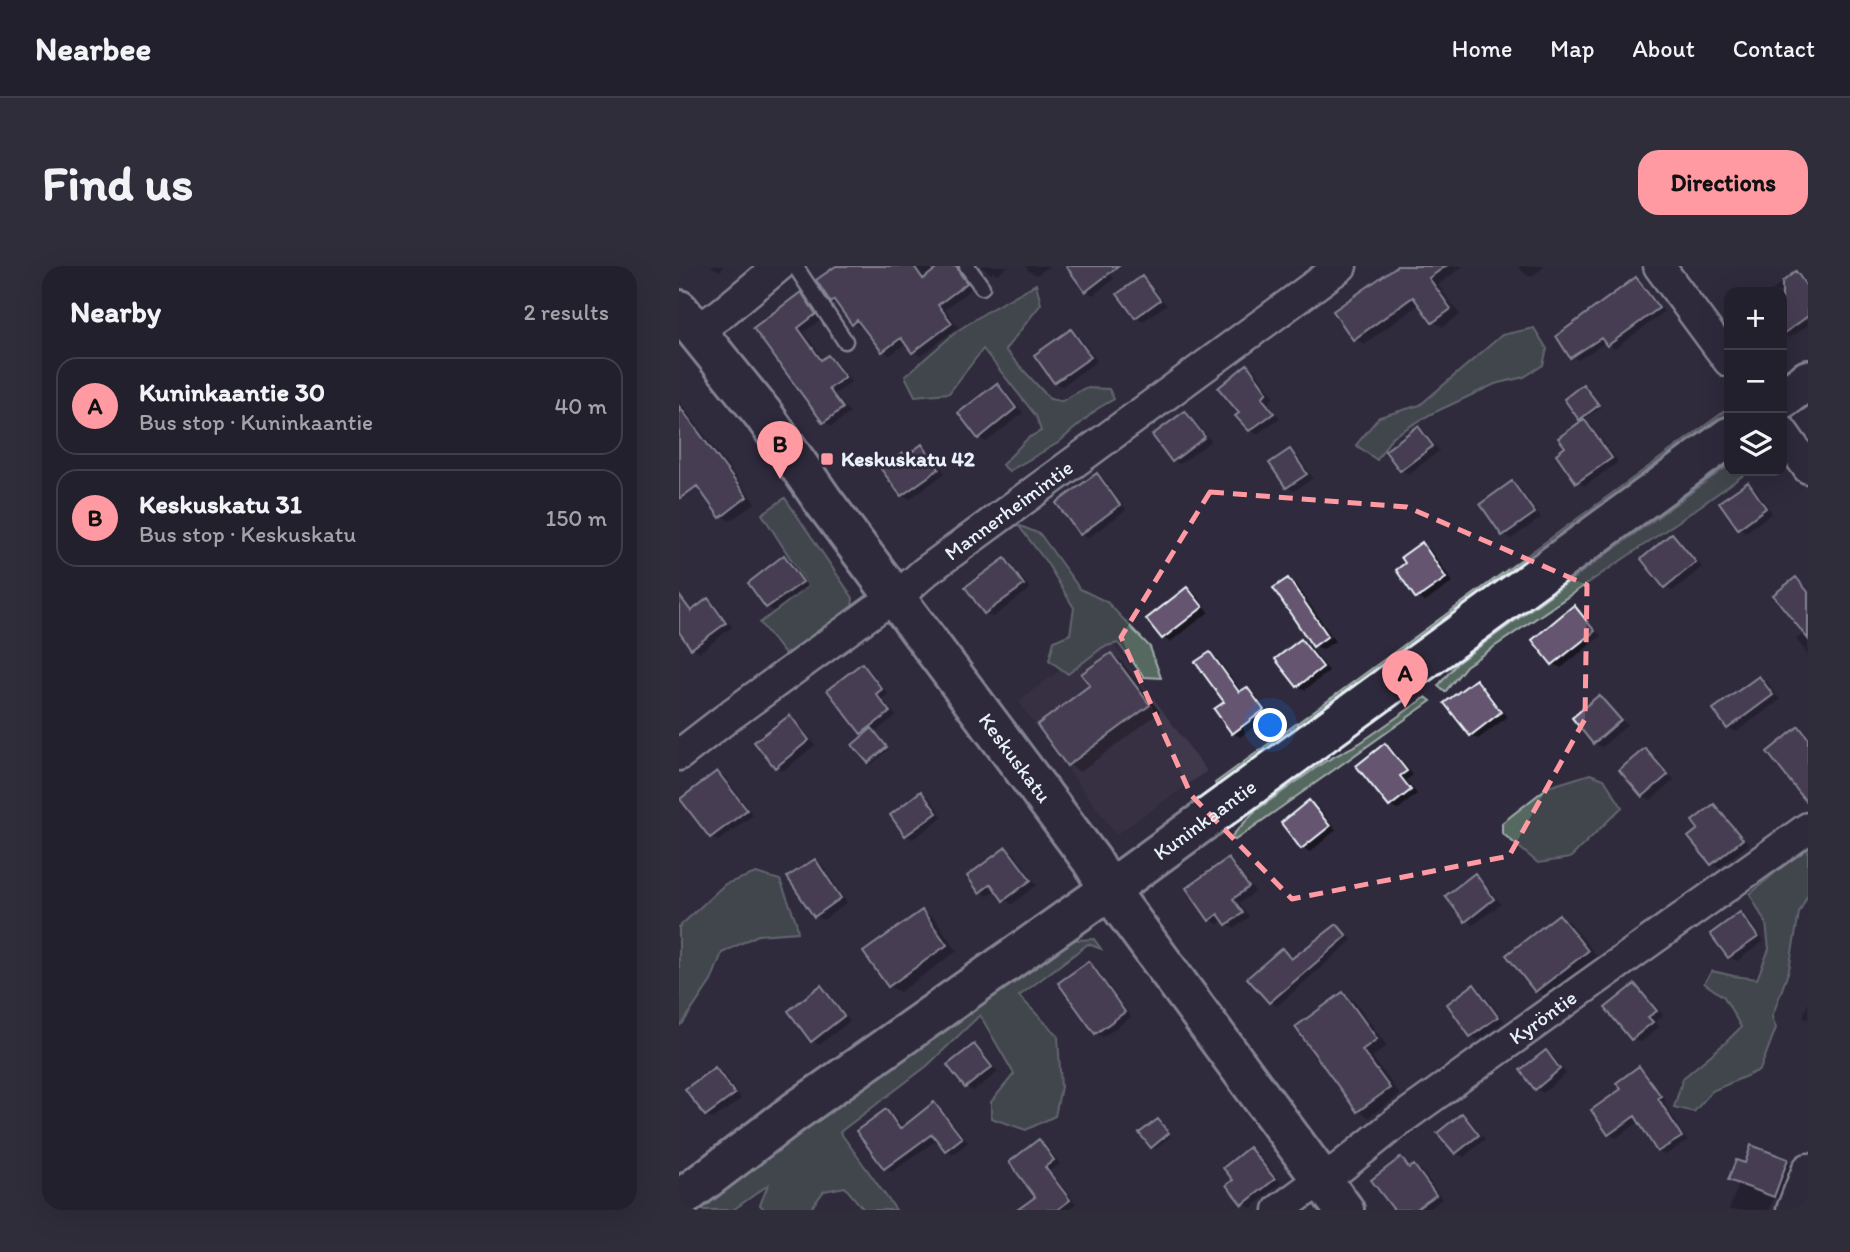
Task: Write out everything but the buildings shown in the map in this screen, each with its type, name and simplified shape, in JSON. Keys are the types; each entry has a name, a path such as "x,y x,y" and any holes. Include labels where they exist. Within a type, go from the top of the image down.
{"street":[{"path":"688,320 720,314 779,266"},
{"name":"Mannerheimintie","path":"679,755 875,610 896,598 918,577 1341,266"},
{"path":"1659,266 1724,354"},
{"name":"Keskuskatu","path":"688,320 763,414 824,502 1092,861 1109,890 1345,1210"},
{"path":"1787,395 1808,380"},
{"path":"1787,438 1808,468"},
{"name":"Kuninkaantie","path":"679,1200 815,1098 1109,890 1724,441"},
{"name":"Kyröntie","path":"1279,1210 1808,828"},
{"path":"1792,1210 1808,1169"}],"lane":[{"path":"795,266 845,341"},
{"path":"967,266 982,287"}],"highlighted area":[{"path":"1210,492 1407,507 1587,585 1585,719 1509,856 1292,899 1191,795 1121,637"}],"shaded area":[{"path":"1107,635 1207,771 1116,835 1018,701"}],"green space":[{"path":"1036,284 1041,304 1005,350 1050,399 1062,401 1085,388 1109,389 1114,399 1097,409 1058,443 1009,471 1002,465 1028,438 1041,431 1036,416 983,349 949,393 915,396 905,376 957,331"},
{"path":"1534,328 1547,349 1543,365 1524,377 1495,384 1431,414 1392,437 1377,460 1356,445 1379,417 1420,405 1502,335"},
{"path":"1724,412 1724,422 1219,791 1215,783"},
{"path":"1724,469 1724,476 1742,476 1466,666 1445,692 1438,686 1457,663"},
{"path":"785,498 853,598 852,608 788,658 760,623 808,586 762,514"},
{"path":"1018,525 1040,534 1080,589 1107,602 1150,647 1161,678 1144,677 1118,643 1103,647 1068,674 1049,660 1054,641 1070,634 1074,608 1047,563"},
{"path":"1426,697 1431,701 1235,840 1230,838 1255,811 1324,762 1360,743"},
{"path":"1590,774 1604,779 1622,807 1570,858 1538,863 1502,833 1502,823 1548,787"},
{"path":"1808,847 1808,894 1799,913 1789,970 1772,1017 1776,1028 1760,1070 1712,1091 1694,1112 1674,1107 1683,1078 1741,1027 1724,997 1704,983 1712,971 1757,979 1769,949 1766,924 1750,894"},
{"path":"756,873 780,880 798,932 758,935 722,953 711,981 679,1026 679,927 725,884"},
{"path":"1094,939 1101,949 1088,944 1019,996 1058,1036 1061,1087 1055,1116 1026,1130 991,1118 991,1102 1014,1074 980,1015 927,1066 840,1132 896,1210 864,1210 845,1187 824,1191 810,1210 765,1210 760,1205 768,1185 733,1210 689,1210 976,999 1075,940"}],"place":[{"name":"Keskuskatu 42","path":"827,459"},
{"name":"Keskuskatu 31","path":"780,479"},
{"name":"Kuninkaantie 30","path":"1405,708"}]}
